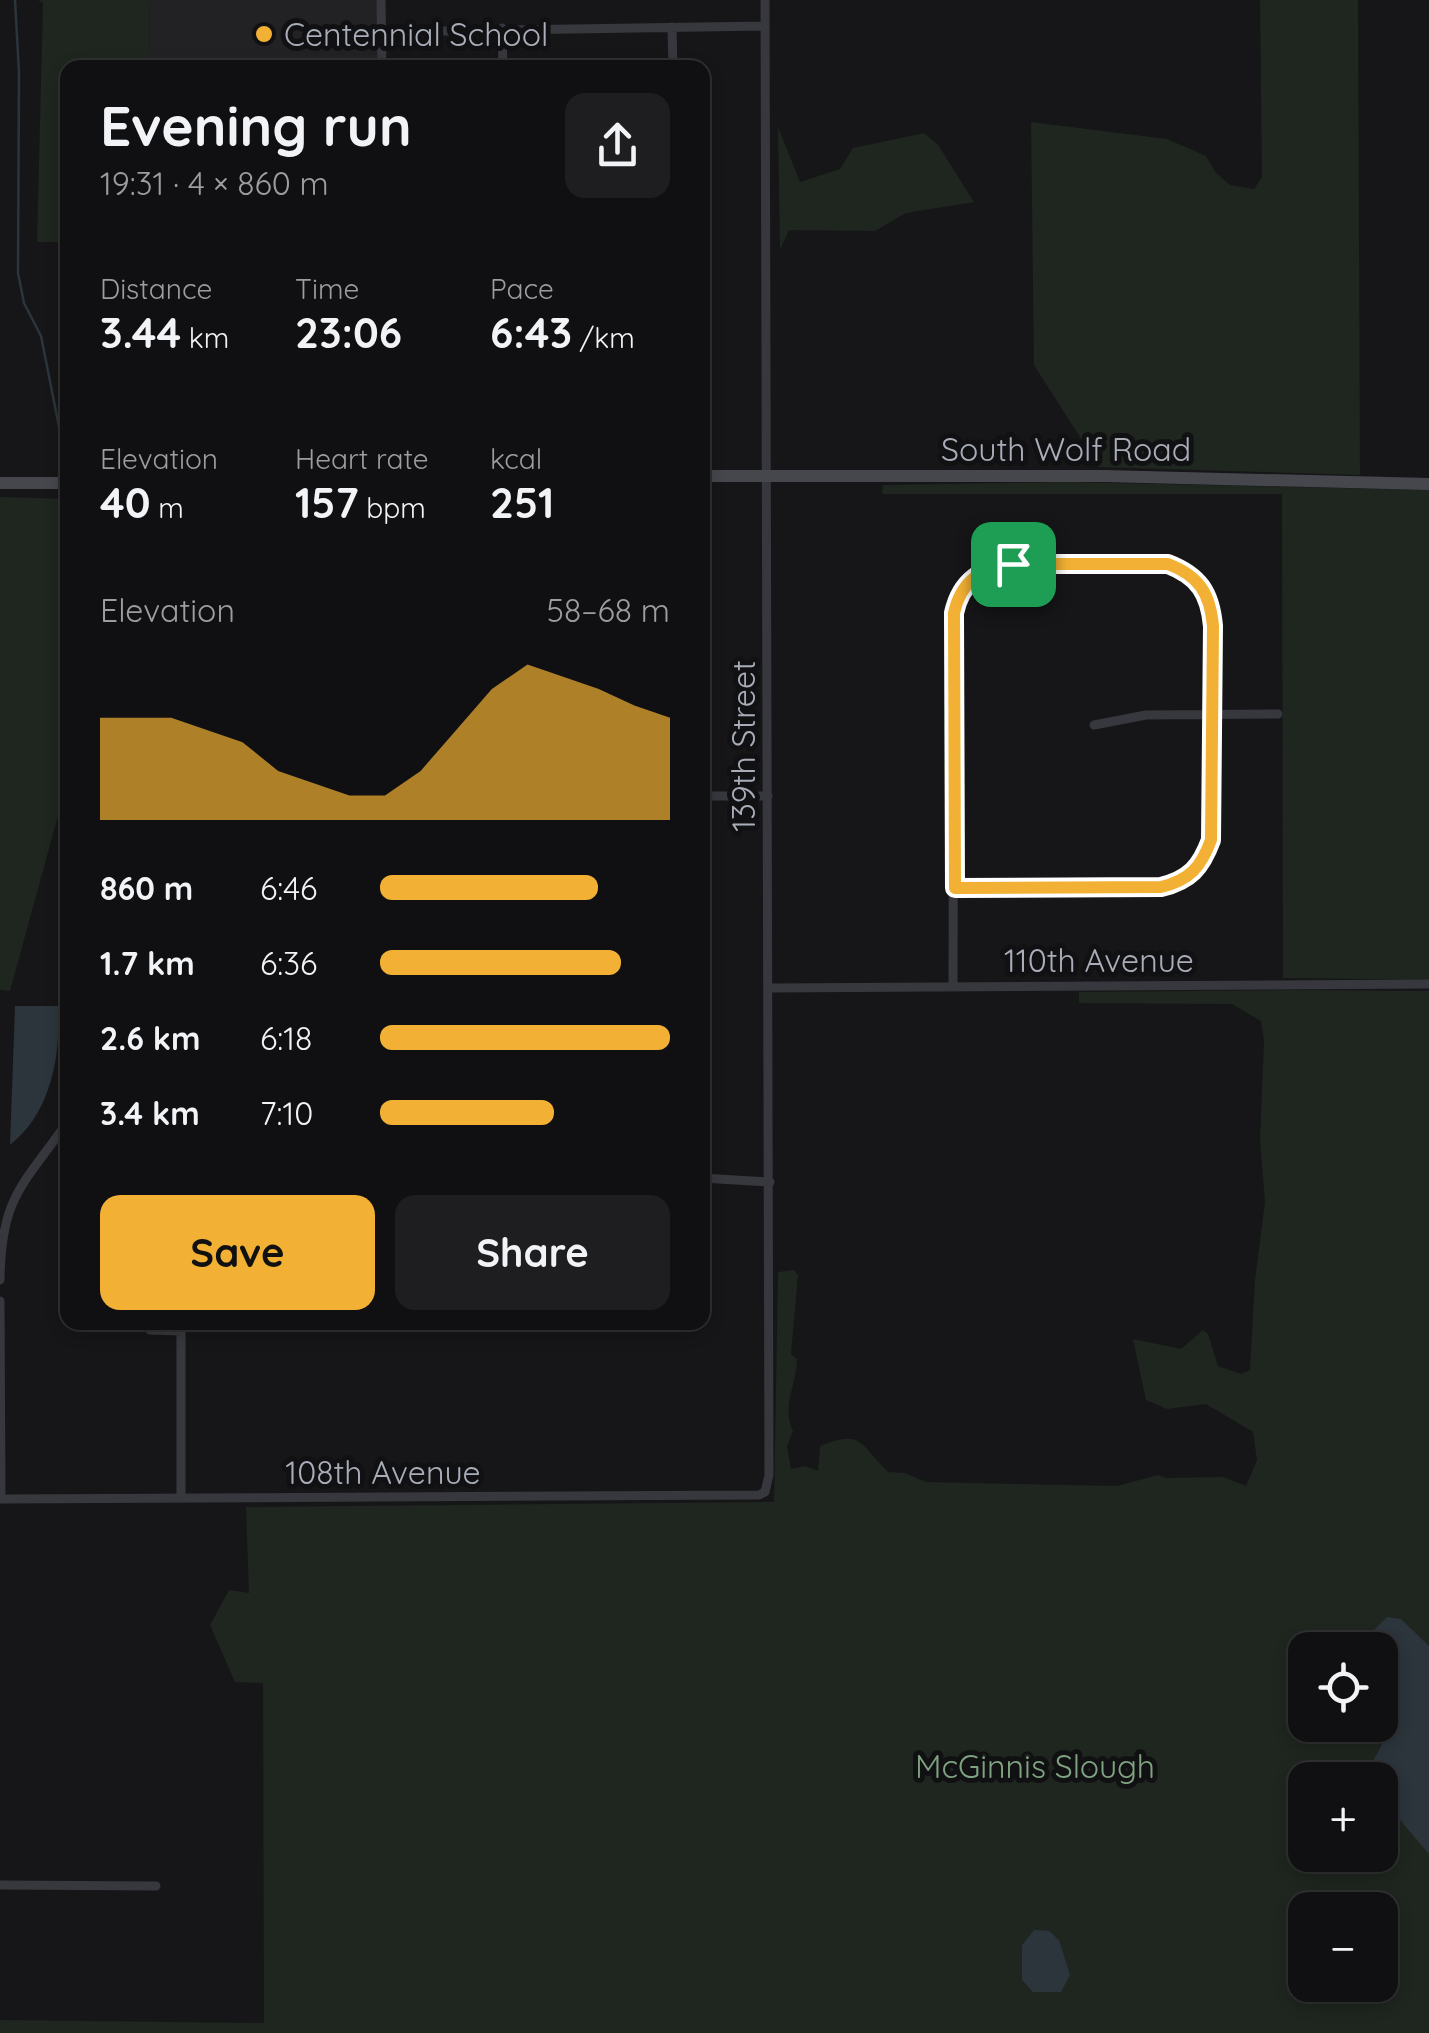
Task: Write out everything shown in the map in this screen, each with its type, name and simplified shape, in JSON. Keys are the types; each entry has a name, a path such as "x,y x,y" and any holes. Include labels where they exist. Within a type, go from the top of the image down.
{"main road":[{"name":"South Wolf Road","path":"710,476 1234,477 1429,484"},
{"path":"0,483 60,482"}],"street":[{"path":"381,0 382,60"},
{"name":"139th Street","path":"765,0 770,988 769,1475 765,1492"},
{"path":"382,32 765,26"},
{"path":"672,27 673,60"},
{"path":"502,28 503,60"},
{"path":"953,986 954,613 958,594 968,582 994,566 1013,564 1168,564 1200,582 1212,610 1211,840 1203,861 1185,881 1161,887 955,888"},
{"path":"1094,725 1146,715 1278,714"},
{"path":"710,796 768,796"},
{"name":"110th Avenue","path":"770,988 1429,984"},
{"path":"0,1280 4,1221 11,1199 60,1133"},
{"path":"710,1178 770,1182"},
{"path":"0,1302 1,1499"},
{"path":"181,1330 181,1498"},
{"name":"108th Avenue","path":"1,1499 765,1492"},
{"path":"0,1885 156,1886"}],"shaded area":[{"name":"Centennial School","path":"149,0 379,0 379,60 150,60"},
{"path":"15,1006 58,1006 58,1044 44,1100 24,1132 10,1145"},
{"path":"1387,1617 1401,1619 1429,1646 1429,1854 1398,1819 1398,1762 1372,1762 1383,1742 1398,1742 1398,1632 1374,1630"},
{"path":"1034,1930 1049,1931 1059,1940 1070,1975 1061,1992 1033,1992 1022,1980 1022,1945"}],"green space":[{"path":"38,0 149,0 150,60 60,60 60,242 37,242 43,3"},
{"path":"1260,0 1358,0 1360,475 1099,467 1034,365 1031,122 1167,139 1206,156 1216,173 1230,185 1254,189 1262,177"},
{"path":"778,127 800,182 840,169 853,148 924,133 938,145 974,202 906,213 875,231 789,230 780,250"},
{"path":"1069,482 1429,490 1429,980 1283,978 1282,494 882,494 883,485"},
{"path":"0,497 60,499 60,809 10,991 0,990"},
{"name":"McGinnis Slough","path":"1429,991 1429,2033 0,2033 0,2020 264,2023 263,1683 235,1682 210,1625 229,1590 249,1593 246,1507 774,1502 778,1272 794,1270 798,1275 791,1354 797,1359 789,1404 793,1431 787,1446 791,1469 805,1466 818,1471 820,1446 853,1439 888,1472 905,1473 926,1482 1117,1486 1158,1475 1223,1477 1246,1486 1257,1460 1253,1432 1206,1404 1167,1409 1146,1400 1133,1339 1181,1349 1203,1330 1208,1334 1218,1366 1241,1374 1250,1370 1255,1280 1265,1202 1260,1141 1264,1041 1261,1021 1232,1004 1079,1003 1079,992"}],"waterway":[{"path":"15,0 19,72 18,273 24,303 41,336 60,432"}],"place":[{"name":"Centennial School","path":"264,34"}],"route":[{"path":"1013,564 1168,564 1186,571 1208,594 1213,626 1211,840 1203,861 1185,881 1161,887 955,888 954,613 958,594 968,582 994,566 1013,564"}]}
